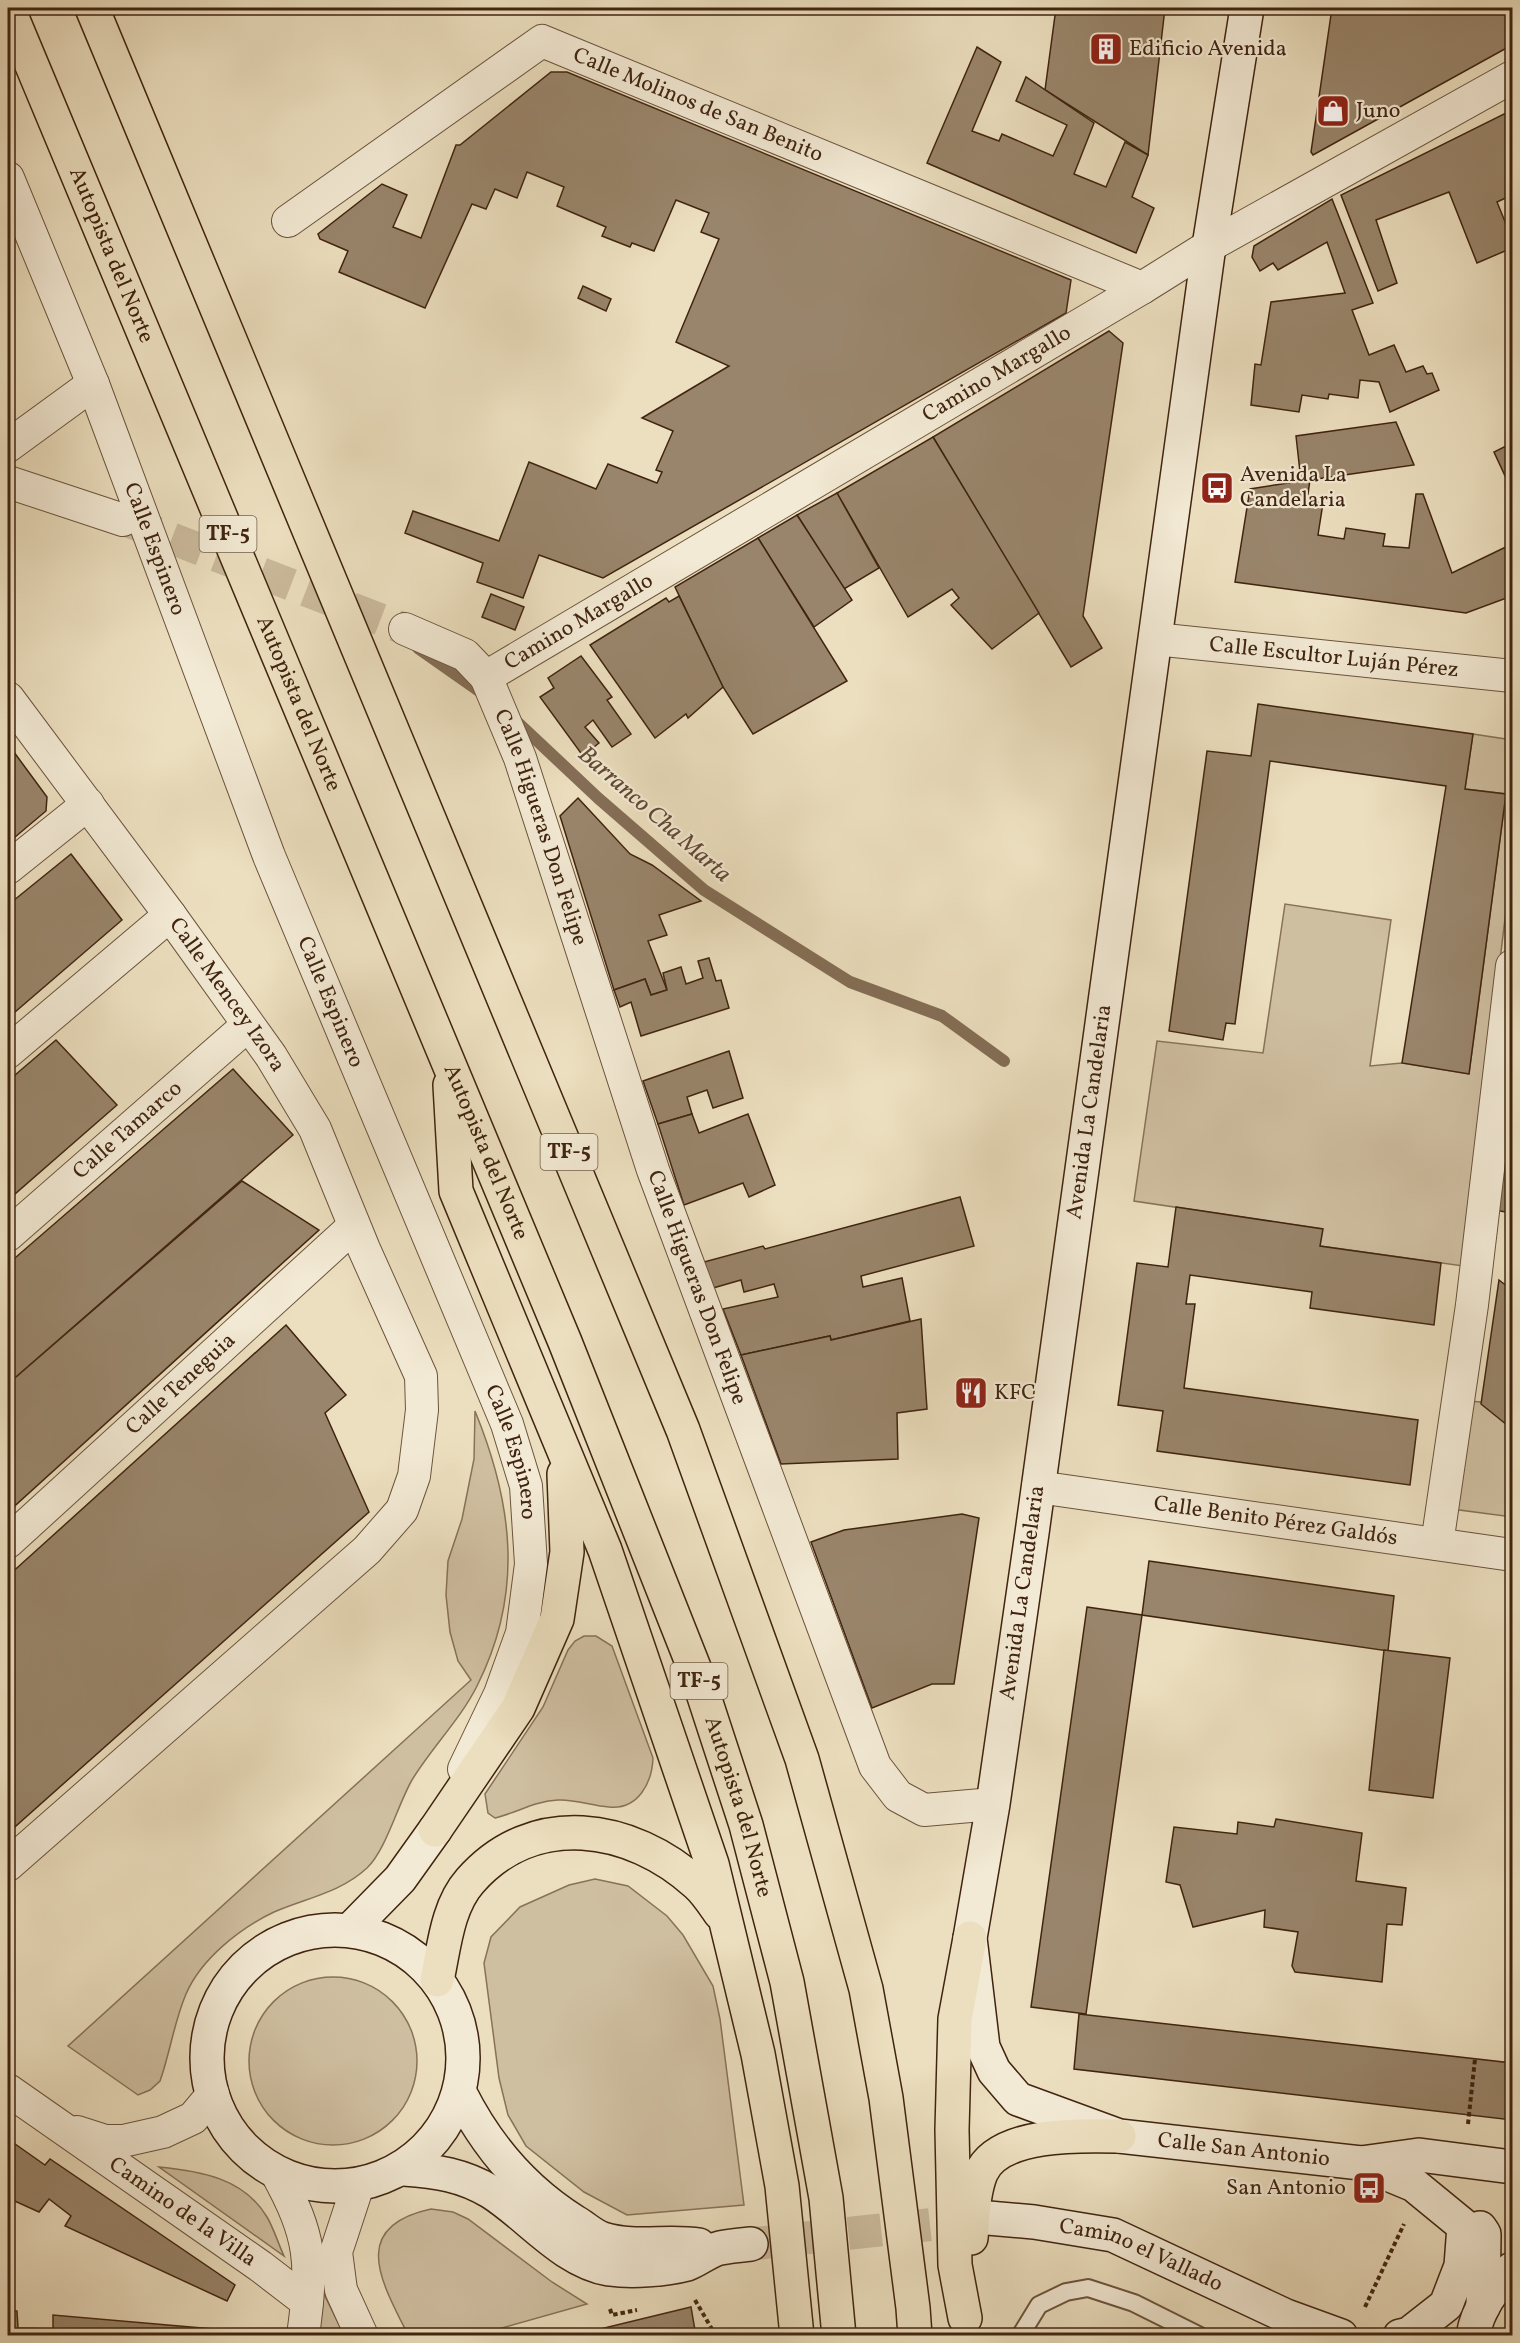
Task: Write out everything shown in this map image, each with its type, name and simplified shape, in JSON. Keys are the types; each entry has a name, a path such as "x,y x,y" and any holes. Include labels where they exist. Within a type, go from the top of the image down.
{"highway":[{"name":"Autopista del Norte","path":"8,8 565,1342 698,1675 746,1826 789,1993 826,2198 839,2336"},
{"name":"TF-5","path":"92,8 683,1431 802,1759 866,1989 886,2098 914,2308 915,2336"},
{"path":"448,1060 456,1191 605,1550 712,1864 758,2054 782,2186 797,2336"},
{"path":"435,1830 518,1708 557,1619 567,1552 566,1485 553,1425"},
{"path":"437,1980 450,1918 469,1882 506,1849 561,1832 617,1836 668,1860 699,1885 724,1919"},
{"path":"965,2327 955,2265 952,2130 955,2019 970,1938"},
{"path":"965,2327 974,2205 982,2172 998,2155 1031,2140 1062,2135 1119,2136"}],"street":[{"name":"Avenida La Candelaria","path":"1119,2136 1018,2099 994,2071 983,2047 970,1938 993,1804 1209,246 1246,8"},
{"name":"Calle Molinos de San Benito","path":"288,221 542,41 1142,288"},
{"name":"Camino Margallo","path":"486,677 1209,246 1511,81"},
{"name":"Calle Espinero","path":"8,178 93,384 269,856 507,1424 526,1486 531,1564 522,1633 500,1694 435,1830"},
{"path":"8,446 93,384"},
{"path":"8,482 123,520"},
{"path":"405,629 465,655 486,677"},
{"name":"Calle Escultor Luján Pérez","path":"1155,639 1512,676"},
{"name":"Calle Higueras Don Felipe","path":"486,677 520,758 652,1170 875,1766 898,1796 924,1810 993,1804"},
{"name":"Calle Mencey Izora","path":"8,698 171,915 271,1056 315,1129 354,1226 421,1376 422,1410 414,1476 402,1510 367,1550 8,1865"},
{"path":"8,868 88,804"},
{"path":"8,1052 171,915"},
{"path":"1437,1544 1472,1305 1512,966"},
{"name":"Calle Tamarco","path":"8,1235 248,1025"},
{"name":"Calle Teneguia","path":"8,1542 354,1226"},
{"name":"Calle Benito Pérez Galdós","path":"1038,1487 1501,1553"},
{"path":"350,1930 400,1879 435,1830"},
{"path":"404,2169 443,2129 460,2093 464,2064 462,2034 453,2005 437,1980 402,1948 350,1930 321,1930 286,1939 255,1957 230,1983 213,2016 206,2052 213,2094 223,2122 246,2151 276,2172 305,2184 358,2185 404,2169 438,2171 465,2179 492,2193 587,2262 609,2269 640,2270 686,2264 718,2248"},
{"name":"Camino de la Villa","path":"8,2090 268,2271 307,2302"},
{"path":"460,2093 475,2124 497,2154 532,2191 601,2238 640,2246 682,2242 718,2248 751,2244"},
{"name":"Camino de la Villa","path":"57,2125 105,2141 123,2141 163,2132 193,2118 213,2094"},
{"name":"Calle San Antonio","path":"1119,2136 1361,2163 1419,2155 1512,2167"},
{"path":"1361,2163 1414,2185 1462,2200 1484,2234 1490,2296 1446,2305 1409,2334 1400,2336"},
{"path":"276,2172 296,2207 308,2244 307,2302 303,2336"},
{"path":"358,2185 336,2252 340,2290 362,2336"},
{"path":"1414,2185 1464,2226 1461,2266 1446,2305"},
{"name":"Camino el Vallado","path":"988,2218 1034,2222 1113,2235 1297,2326 1351,2324"}],"lane":[{"path":"1020,2336 1039,2306 1066,2292 1088,2288 1134,2303 1200,2336"}],"path":[{"path":"1464,2161 1475,2059"},
{"path":"1351,2324 1367,2305 1409,2215 1414,2185"},
{"path":"685,2302 695,2300 716,2336"},
{"path":"610,2309 612,2314 643,2309"}],"shaded area":[{"path":"1473,734 1512,740 1512,861 1463,1266 1320,1246 1322,1229 1134,1201 1157,1041 1263,1053 1285,904 1391,920 1370,1066 1402,1063 1469,1074 1506,794 1465,789"},
{"path":"1468,1401 1481,1402 1512,1429 1512,1517 1452,1509"},
{"path":"475,1411 498,1480 505,1514 508,1548 507,1583 502,1617 492,1651 477,1686 412,1780 386,1839 367,1868 334,1889 261,1919 223,1946 201,1969 186,1994 160,2081 150,2090 138,2095 68,2046 471,1680 458,1661 450,1632 446,1595 448,1561 462,1519 474,1459"},
{"path":"584,1636 596,1636 612,1646 653,1758 650,1777 642,1793 628,1804 619,1807 558,1800 495,1818 488,1813 485,1794 543,1707 568,1650 575,1641"},
{"path":"595,1879 628,1886 667,1916 683,1935 713,1986 720,2019 744,2205 627,2215 584,2192 526,2146 508,2115 499,2078 484,1963 491,1937 520,1907 569,1885"},
{"path":"333,1977 349,1978 365,1983 393,2001 411,2029 416,2045 416,2077 411,2093 393,2121 365,2139 349,2144 333,2145 317,2144 301,2139 273,2121 255,2093 250,2077 249,2061 250,2045 255,2029 273,2001 301,1983 317,1978"},
{"path":"159,2167 205,2174 234,2185 246,2193 267,2217 284,2256"},
{"path":"431,2209 453,2212 468,2219 552,2282 587,2304 477,2335 408,2335 382,2277 379,2260 380,2243 388,2229 405,2217"},
{"path":"323,2292 344,2335 318,2336"}],"building":[{"name":"Edificio Avenida","path":"1056,8 1165,8 1148,155 1045,90"},
{"path":"1332,8 1512,8 1512,45 1313,155 1311,152"},
{"path":"977,47 1001,62 972,131 999,141 1002,134 1053,156 1067,125 1016,101 1026,77 1094,123 1074,174 1106,187 1125,142 1148,155 1132,197 1154,208 1136,253 927,163"},
{"path":"551,72 567,72 1071,280 1066,313 603,578 539,555 523,598 477,582 483,563 405,533 413,511 499,541 529,462 596,489 608,464 657,483 662,472 656,470 673,431 642,418 729,366 676,342 719,239 701,232 709,213 676,200 654,251 632,243 630,247 602,236 606,227 557,206 564,187 527,172 517,198 495,189 486,209 472,204 425,308 339,272 348,251 320,239 318,234 382,184 407,195 393,227 421,238 456,145 460,145"},
{"path":"1510,111 1512,118 1512,195 1497,202 1512,239 1512,248 1477,263 1449,192 1376,220 1397,283 1378,291 1341,195"},
{"path":"1332,199 1373,303 1352,310 1369,355 1394,345 1406,372 1423,366 1427,374 1432,373 1439,390 1390,412 1379,382 1360,380 1358,398 1329,394 1328,399 1302,395 1299,412 1251,405 1255,364 1261,365 1271,302 1345,293 1327,242 1278,270 1273,263 1260,271 1252,257 1254,246"},
{"path":"583,286 611,299 606,311 578,298"},
{"path":"1109,331 1123,343 1083,616 1102,648 1071,667 933,437"},
{"path":"1396,422 1414,465 1310,480 1307,501 1323,503 1318,535 1344,539 1346,528 1385,534 1383,546 1409,548 1416,494 1423,494 1452,573 1512,544 1512,596 1466,613 1235,582 1250,489 1301,481 1296,436"},
{"path":"933,437 1039,613 992,649 951,605 959,598 952,589 908,617 837,493"},
{"path":"1512,443 1512,491 1494,452"},
{"path":"837,493 879,568 844,589 797,515"},
{"path":"797,515 852,600 814,627 758,538"},
{"path":"758,538 847,681 753,734 723,687 675,587"},
{"path":"491,594 524,607 515,630 482,617"},
{"path":"679,596 723,687 688,718 686,714 655,738 590,645 666,598 669,602"},
{"path":"581,656 612,697 607,700 631,734 612,747 593,720 585,727 599,743 583,756 540,697 554,688 548,678"},
{"path":"1258,704 1473,734 1465,789 1506,794 1469,1074 1402,1063 1446,786 1270,761 1235,1024 1226,1023 1223,1040 1169,1031 1207,751 1251,756"},
{"path":"8,744 47,797 46,811 8,843"},
{"path":"578,798 630,854 652,865 701,901 659,915 667,935 648,941 667,990 651,995 645,979 614,990 560,816"},
{"path":"71,854 122,920 8,1018 8,905"},
{"path":"709,958 716,981 721,980 729,1008 641,1036 631,1002 620,1007 614,990 645,979 651,995 667,990 663,973 681,967 686,984 703,978 698,961"},
{"path":"56,1040 117,1105 8,1200 8,1081"},
{"path":"729,1051 743,1098 713,1108 707,1090 687,1097 692,1114 658,1124 643,1081"},
{"path":"1512,1052 1512,1213 1494,1210"},
{"path":"233,1069 293,1135 8,1384 8,1264"},
{"path":"692,1114 699,1133 748,1114 775,1185 749,1197 743,1183 684,1205 658,1124"},
{"path":"242,1181 319,1230 8,1512 8,1384"},
{"path":"960,1197 974,1246 861,1276 863,1287 902,1278 910,1321 831,1340 830,1336 741,1355 723,1309 778,1297 774,1284 744,1292 741,1280 713,1288 704,1262 763,1246 765,1249"},
{"path":"1176,1207 1323,1229 1320,1246 1441,1263 1434,1325 1310,1308 1312,1292 1190,1275 1186,1304 1195,1304 1184,1388 1418,1420 1410,1485 1157,1451 1163,1411 1118,1405 1137,1263 1168,1267"},
{"path":"1499,1280 1512,1290 1512,1429 1481,1404"},
{"path":"921,1319 927,1409 897,1413 898,1459 781,1464 741,1355 830,1336 831,1340"},
{"path":"286,1325 346,1395 325,1413 369,1512 8,1833 8,1576"},
{"path":"962,1514 979,1518 954,1684 932,1684 872,1708 811,1542 844,1530"},
{"path":"1149,1561 1394,1596 1388,1651 1142,1615"},
{"path":"1087,1607 1142,1615 1086,2014 1031,2007"},
{"path":"1384,1650 1450,1658 1433,1798 1369,1790"},
{"path":"1276,1819 1362,1833 1356,1881 1406,1888 1402,1925 1387,1924 1382,1982 1295,1972 1292,1966 1298,1932 1264,1927 1265,1910 1193,1927 1180,1885 1166,1882 1174,1827 1237,1834 1238,1822 1274,1827"},
{"path":"1079,2014 1512,2063 1512,2120 1074,2069"},
{"path":"8,2139 45,2165 50,2159 235,2285 227,2301 65,2226 71,2216 49,2199 39,2212 8,2198"},
{"path":"691,2307 696,2336 602,2336 600,2329"},
{"path":"8,2309 17,2311 18,2328 53,2329 53,2315 248,2332 249,2336 8,2336"},
{"path":"600,2329 602,2336 572,2336"}],"waterway":[{"name":"Barranco Cha Marta","path":"418,648 485,695"},
{"name":"Barranco Cha Marta","path":"514,719 598,798 704,890 850,982 942,1016 1004,1061"}],"tunnel":[{"path":"127,521 405,629"},
{"path":"751,2244 981,2219"}],"place":[{"name":"Edificio Avenida","path":"1106,49"},
{"name":"Juno","path":"1333,111"},
{"name":"Avenida La Candelaria","path":"1217,488"},
{"name":"KFC","path":"971,1393"},
{"name":"San Antonio","path":"1369,2188"}]}
